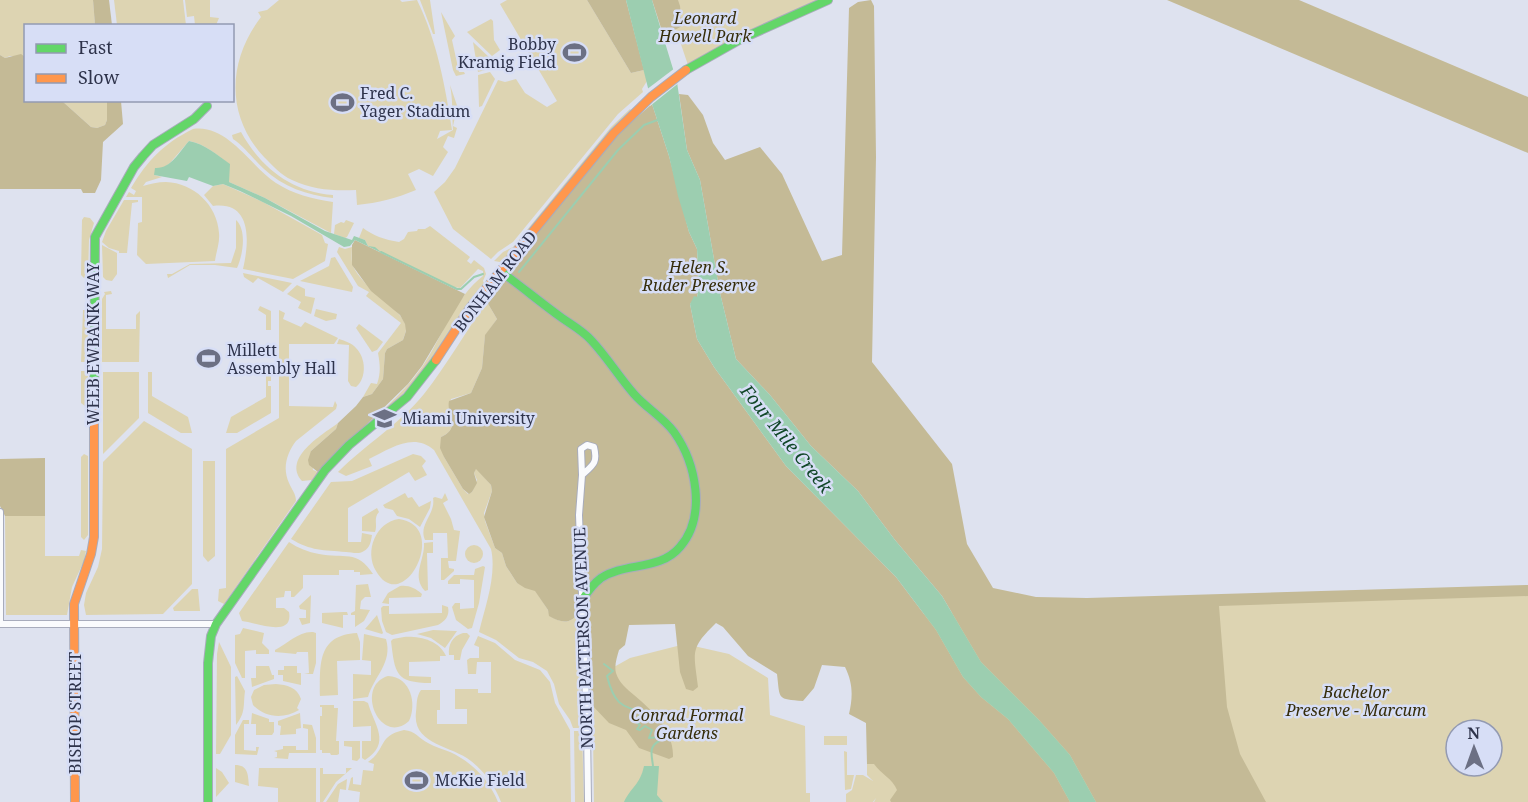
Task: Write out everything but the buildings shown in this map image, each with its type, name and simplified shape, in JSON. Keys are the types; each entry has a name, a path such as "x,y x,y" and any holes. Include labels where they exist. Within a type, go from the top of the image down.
{"street":[{"name":"BONHAM ROAD","path":"216,624 325,470 349,445 407,397 424,377 470,308 614,133 646,102 682,73 722,49 828,0"},
{"name":"WEEB EWBANK WAY","path":"75,624 74,604 78,587 91,559 94,537 95,237 106,214 143,156 153,145 194,119 207,106"},
{"path":"500,271 590,339 641,402 674,432 697,486 695,512 689,533 683,545 675,553 662,561 610,573 596,580 588,587 583,599"},
{"name":"NORTH PATTERSON AVENUE","path":"582,475 579,515 588,802"},
{"path":"0,512 0,624 216,624 211,636 208,663 208,802"},
{"name":"BISHOP STREET","path":"75,624 75,802"}],"green space":[{"path":"0,0 93,0 95,24 24,24 24,57 5,58 0,55"},
{"path":"114,0 183,0 186,24 117,24"},
{"path":"185,0 210,0 210,17 219,18 216,24 195,24 194,16 187,17"},
{"name":"Fred C. Yager Stadium","path":"279,0 400,0 402,2 417,0 435,47 452,130 440,131 437,139 453,130 450,85 461,117 455,117 453,126 457,128 454,138 448,136 443,147 448,152 433,176 419,169 408,174 416,190 387,200 357,205 356,190 316,188 288,178 264,157 251,141 237,106 237,69 242,51 261,17 258,12 267,10"},
{"path":"420,0 430,0 435,34 433,34"},
{"path":"507,0 587,0 631,73 644,70 647,81 642,89 643,92 618,114 513,242 491,259 453,229 434,192 455,168 498,80 505,82 516,79 525,93 547,107 557,101 500,4"},
{"name":"Leonard Howell Park","path":"666,0 828,0 689,68"},
{"path":"441,12 455,36 452,40 459,72 465,74 456,76 453,70"},
{"path":"491,19 494,40 500,50 492,56 467,32"},
{"path":"473,42 491,59 489,69 478,72"},
{"path":"490,72 495,79 482,106 479,107 478,75"},
{"path":"63,102 107,102 105,125 97,128 91,127"},
{"path":"630,109 506,257 500,262 494,261 503,252 513,247 611,127"},
{"path":"193,129 206,129 228,139 266,176 282,187 303,196 333,202 331,233 229,182 229,164 206,147 189,141 170,163 154,175 162,177 146,182 143,186 163,182 176,183 186,186 202,197 214,213 217,223 219,237 215,261 146,264 137,255 138,223 142,222 142,197 126,197 129,192 134,195 136,191 131,188 157,154"},
{"path":"241,132 258,157 279,176 304,189 333,195 333,198 314,195 279,181 233,139 232,135"},
{"path":"223,184 263,202 322,235 325,243 328,244 325,261 293,279 243,269 247,236 242,217 235,210 226,206 213,206 204,195 213,186"},
{"path":"124,200 138,200 138,202 132,203 127,253 119,253 102,242"},
{"path":"84,217 90,218 94,223 89,240 88,276 84,278 81,275 82,220"},
{"path":"236,220 243,236 237,268 190,265 168,278 167,274 172,274 190,264 231,263 236,248"},
{"path":"346,220 354,223 347,237 334,234 335,225 344,223"},
{"path":"430,226 470,257 467,261 471,264 474,260 484,268 486,274 484,283 413,383 344,445 414,378 464,295 483,276 483,271 478,269 460,288 454,287 368,246 365,240 359,238 363,228 379,237 399,242 408,232"},
{"path":"102,245 117,253 117,274 112,281 103,277"},
{"path":"339,247 345,249 352,247 352,264 358,274 403,319 406,326 403,340 387,349 385,353 383,379 372,394 363,397 371,383 377,384 380,368 378,353 401,323 366,296 369,292 358,286 337,252"},
{"path":"335,257 353,287 352,292 300,281 329,266 331,258"},
{"path":"243,273 292,283 283,292 258,278 253,283 244,277"},
{"path":"297,285 305,289 305,296 315,298 311,314 298,308 301,302 287,294"},
{"path":"111,291 112,294 106,295 106,329 136,329 136,315 140,311 139,362 102,362 102,299 104,292"},
{"path":"487,302 497,319 485,336 482,368 471,393 451,399 449,410 451,428 441,437 444,457 468,494 472,492 477,480 474,473 476,468 491,485 492,491 484,513 485,521 495,548 502,553 506,566 517,583 535,590 550,616 554,618 566,622 573,619 579,612 583,728 573,728 559,704 554,684 547,671 533,662 519,658 496,640 479,632 493,569 491,549 434,450 418,442 401,444 369,459 372,466 346,476 338,472 415,405"},
{"path":"260,306 271,311 271,330 266,330 266,315 258,310"},
{"path":"316,309 337,314 336,319 326,321 314,316"},
{"path":"83,310 88,313 88,362 81,362"},
{"path":"279,310 285,313 283,319 301,327 305,322 338,338 334,344 289,344 289,365 279,365"},
{"path":"359,324 383,342 377,350 372,352 356,328"},
{"path":"339,339 352,345 362,357 364,368 362,379 356,387 351,386 348,381 349,345 337,344"},
{"path":"81,371 88,371 88,403 85,406 81,403"},
{"path":"266,371 271,372 271,381 268,381 268,386 271,386 271,413 237,433 226,433 231,417 266,397"},
{"path":"103,372 139,372 139,418 103,454"},
{"path":"148,372 152,372 152,396 188,417 192,433 181,433 148,413"},
{"path":"279,373 289,373 289,406 333,407 335,401 337,405 336,409 296,441 293,446 288,456 286,472 296,501 224,604 218,601 219,589 226,588 226,449 279,418"},
{"path":"144,421 192,449 192,584 163,614 86,615 84,605 86,593 98,567 102,549 103,462"},
{"path":"338,423 336,429 311,451 313,470 318,472 312,480 302,481 297,472 300,456 314,441"},
{"path":"84,454 88,456 88,535 84,540 81,537 81,457"},
{"path":"413,454 421,456 426,461 422,466 427,475 415,481 409,472 348,508 348,542 361,542 362,533 372,535 366,550 357,553 324,550 305,546 291,539 331,482 352,481"},
{"path":"203,461 215,461 215,556 208,562 203,556"},
{"path":"405,493 408,498 412,497 419,507 431,501 430,508 420,527 409,519 397,516 393,510 383,505"},
{"path":"445,493 448,500 443,503 454,530 460,531 456,561 448,561 449,568 454,571 441,580 441,558 448,558 447,533 433,533 433,540 425,540 423,534 432,509 433,498 442,499"},
{"path":"377,508 379,512 376,517 375,532 362,531 362,517"},
{"path":"5,516 45,516 45,556 79,556 81,550 86,551 72,587 67,615 6,615"},
{"path":"399,519 414,525 421,537 422,551 409,577 398,584 387,583 376,571 371,555 372,547 378,531 391,521"},
{"path":"289,542 315,553 355,558 367,566 373,574 360,575 360,572 354,572 354,570 339,570 339,575 303,575 303,588 294,597 291,597 291,591 285,591 284,597 276,598 276,608 284,608 289,612 289,620 285,625 272,627 242,621 239,613"},
{"path":"433,542 433,553 427,553 428,590 425,591 419,580 424,543"},
{"path":"470,545 478,545 483,550 481,561 470,563 465,558 465,550"},
{"path":"485,567 479,603 472,628 468,629 456,620 452,607 455,603 460,603 460,609 474,608 474,580 460,579 460,584 448,584 448,581 454,575 474,575 475,569"},
{"path":"368,584 371,597 365,597 361,601 360,609 370,610 364,621 355,627 355,615 351,613 355,611 356,585"},
{"path":"400,586 414,589 422,594 421,597 389,598 389,604 382,603 388,593"},
{"path":"192,589 198,589 200,611 174,611 173,608"},
{"path":"311,595 310,623 302,625 299,618 306,618 306,610 300,609 299,606"},
{"name":"Bachelor Preserve - Marcum","path":"1528,595 1528,802 874,802 876,798 873,802 846,802 846,794 852,790 856,775 863,775 873,781 867,775 867,764 873,764 851,616"},
{"path":"442,605 448,607 448,616 438,625 392,635 386,632 382,621 381,608 383,606 389,606 389,614 442,613"},
{"path":"347,612 348,615 343,615 343,628 322,623 322,613"},
{"path":"377,615 383,633 382,634 365,629"},
{"path":"243,628 264,633 262,643 269,650 269,654 256,654 256,650 245,651 245,678 242,678 235,663 235,635 240,634"},
{"path":"433,630 457,631 445,648 431,638 417,634"},
{"path":"316,633 316,663 313,674 304,674 309,673 308,652 297,652 296,654 275,652 275,650 298,636"},
{"path":"357,633 360,642 360,660 337,661 338,695 320,696 321,663 328,646 334,639"},
{"path":"463,633 470,636 462,650 460,660 454,660 454,655 449,655 450,644 456,636"},
{"path":"364,634 386,639 387,655 368,697 353,699 353,674 371,675 371,661 362,660"},
{"path":"478,636 495,643 515,660 540,670 550,682 555,703 570,730 571,802 501,802 496,790 476,765 463,756 434,743 420,731 416,723 416,712 417,698 421,690 440,690 437,724 467,724 467,709 455,709 455,689 478,689 478,693 491,693 491,662 477,662 476,674 468,674 467,660 479,658 479,647 474,645"},
{"path":"404,637 428,640 439,646 446,656 440,656 440,661 409,662 409,676 431,677 431,683 410,681 399,674 391,641"},
{"path":"219,642 231,667 231,735 220,754 216,754 217,654"},
{"name":"Conrad Formal Gardens","path":"685,644 729,654 768,678 770,715 805,726 806,793 810,793 810,802 594,802 593,734 590,730 589,681 630,658"},
{"path":"256,666 269,666 274,679 252,687 251,678 256,678"},
{"path":"284,666 297,666 297,673 301,673 301,685 283,681 283,675 278,675 278,670 284,670"},
{"path":"237,676 245,691 243,712 236,725 235,677"},
{"path":"388,676 402,681 407,686 412,700 409,721 398,727 389,726 381,721 372,701 373,691 378,682"},
{"path":"264,685 288,686 297,692 301,699 297,708 299,710 287,715 275,716 263,713 253,705 251,697 254,690"},
{"path":"353,701 368,703 379,733 378,747 365,760 362,758 362,741 371,741 371,726 353,727"},
{"path":"320,705 334,705 334,708 338,708 336,741 339,741 339,754 337,755 322,753 320,750 322,707"},
{"path":"252,713 269,719 269,722 274,722 272,735 256,735 256,724 251,724"},
{"path":"300,713 301,728 296,729 296,734 280,735 281,726 278,725 278,721"},
{"path":"243,720 249,720 249,724 244,724 244,750 256,751 256,747 259,747 257,755 235,754 235,735"},
{"path":"303,724 312,725 316,738 316,753 289,753 288,759 274,758 277,757 277,752 274,751 283,749 283,746 296,746 296,750 308,750 308,729 303,728"},
{"name":"McKie Field","path":"404,730 466,761 485,779 498,802 359,802 360,792 348,790 351,778 353,777 353,784 361,785 363,770 373,771 374,764 368,762 386,739"},
{"path":"574,731 582,731 584,802 575,802"},
{"path":"824,736 847,736 847,745 824,745"},
{"path":"344,741 360,741 360,758 357,761 352,760 352,747 344,746"},
{"path":"844,751 847,752 847,775 854,775 851,789 845,790"},
{"path":"235,765 245,768 249,786 235,782"},
{"path":"216,768 222,772 229,783 216,797"},
{"path":"259,768 316,768 316,802 278,802 278,788 258,786"},
{"path":"320,768 323,768 323,774 345,774 336,782 323,802 320,802"},
{"path":"347,779 346,790 340,789 338,802 326,802 338,784"}],"shaded area":[{"path":"93,0 109,0 112,24 95,24"},
{"path":"587,0 626,0 644,70 631,73"},
{"path":"652,0 678,0 682,26 671,32 662,31"},
{"path":"871,0 874,6 876,157 872,362 952,464 967,544 993,588 1036,597 1087,598 1528,585 1528,596 1219,606 1227,707 1240,754 1266,802 1096,802 1070,755 1039,720 981,662 942,596 858,491 811,446 770,395 736,359 720,293 700,180 687,150 679,94 688,95 703,115 713,143 725,160 760,147 782,174 822,261 842,255 849,8 858,2"},
{"path":"1167,0 1299,0 1528,97 1528,153"},
{"path":"21,54 24,56 24,102 63,102 91,127 97,128 105,125 107,120 107,102 121,102 123,124 103,142 101,180 95,193 83,193 81,189 0,189 0,55 5,58"},
{"path":"652,104 669,156 689,232 697,249 699,287 697,297 690,304 697,339 714,367 786,466 896,577 936,630 963,677 981,697 1008,719 1054,773 1070,802 891,802 897,790 895,786 874,764 867,764 866,723 849,714 852,690 845,667 822,665 814,688 803,701 788,700 781,696 777,674 748,656 723,627 716,623 697,645 695,658 698,687 693,691 686,689 680,672 675,624 629,625 625,645 619,650 617,656 616,673 624,686 661,722 670,739 673,757 669,759 639,748 626,730 609,723 590,703 585,612 579,612 573,619 566,622 549,616 548,610 535,591 517,583 506,566 502,553 495,548 484,517 492,491 491,485 476,469 474,473 477,483 469,494 463,489 440,448 441,437 451,429 452,425 449,401 471,393 482,368 485,335 497,319 487,302 504,282 512,264 613,138"},
{"path":"355,240 465,294 422,366 408,384 318,472 309,465 311,451 336,429 338,423 363,397 372,394 383,379 387,349 403,340 406,331 400,315 371,291 352,265 352,245"},
{"path":"45,458 45,516 5,516 0,506 0,459"}],"water":[{"name":"Four Mile Creek","path":"626,0 652,0 677,82 687,150 700,180 720,293 736,359 770,395 811,446 858,491 942,596 981,662 1039,720 1070,755 1096,802 1070,802 1054,773 1008,719 981,697 963,677 936,630 896,577 786,466 714,367 697,339 690,304 694,296 697,297 699,287 697,249 678,196"},
{"path":"189,141 206,147 230,164 229,182 265,198 325,231 352,240 354,236 365,240 368,246 375,247 382,253 355,240 350,246 344,247 291,216 223,184 213,186 189,177 187,181 154,175 155,168 161,168 170,163"},
{"path":"644,766 659,766 657,795 663,802 624,802 640,778"}],"pier":[{"path":"675,68 680,82 650,106 646,90"}],"waterway":[{"path":"519,272 618,150 644,125 660,119"},
{"path":"381,252 457,289 461,289 474,277 483,274"},
{"path":"604,664 613,671 607,676 619,702 630,708 647,711 639,716 636,722 640,725 637,729 640,730 645,726 652,730 649,738 659,737 659,741 652,749 653,766"}],"traffic: fast":[{"path":"686,70 741,39 828,0"},
{"path":"94,410 95,237 134,167 143,156 153,145 194,119 207,106"},
{"path":"500,271 591,340 634,394 674,432 682,445 693,474 696,505 694,520 680,547 663,560 610,573 601,578 583,599"},
{"path":"208,802 208,663 211,636 216,624 325,470 349,445 407,397 436,360"}],"traffic: slow":[{"path":"436,360 470,308 614,133 651,97 686,70"},
{"path":"75,802 74,604 91,554 94,537 94,410"}],"place":[{"name":"Bobby Kramig Field","path":"574,53"},
{"name":"Fred C. Yager Stadium","path":"342,102"},
{"name":"Millett Assembly Hall","path":"209,359"},
{"name":"Miami University","path":"384,418"},
{"name":"McKie Field","path":"417,780"}],"park label":[{"name":"Helen S. Ruder Preserve","path":"699,276"}]}
